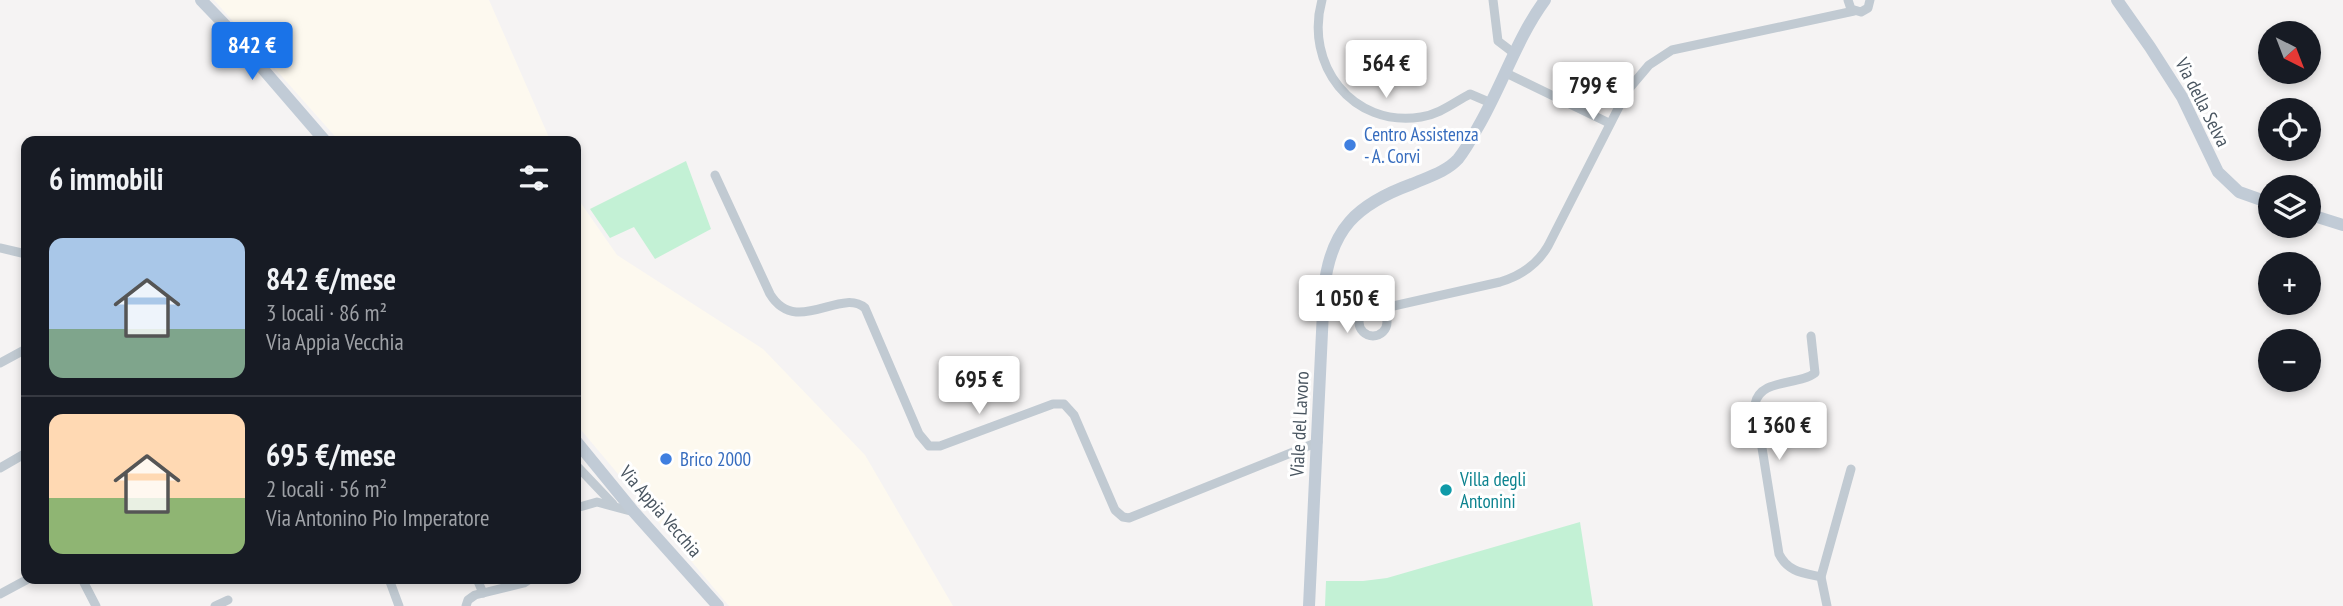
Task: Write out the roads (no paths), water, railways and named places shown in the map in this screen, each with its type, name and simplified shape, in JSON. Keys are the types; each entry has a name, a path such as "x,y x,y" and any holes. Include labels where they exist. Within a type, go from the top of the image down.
{"street":[{"path":"201,0 321,136"},
{"path":"1322,0 1317,35 1325,65 1342,90 1362,106 1378,114 1405,118 1439,112 1470,94 1491,103"},
{"path":"1493,0 1498,41 1516,54"},
{"name":"Viale del Lavoro","path":"1310,606 1324,290 1326,272 1338,238 1353,216 1372,202 1394,190 1438,173 1454,163 1464,151 1491,103 1545,0"},
{"path":"1848,0 1854,11"},
{"path":"1380,309 1500,282 1518,275 1534,264 1548,246 1609,123 1635,80 1654,61 1672,50 1854,11 1865,11 1870,0"},
{"name":"Via della Selva","path":"2117,0 2182,97 2218,173 2239,192 2258,199"},
{"path":"1506,73 1609,123"},
{"path":"715,175 770,294 778,305 794,312 854,303 865,308 919,434 929,446 943,446 1054,404 1066,404 1074,415 1115,510 1123,517 1129,518 1318,442"},
{"path":"2321,218 2343,225"},
{"path":"0,248 21,253"},
{"path":"1811,336 1815,373 1765,389 1759,394 1755,404 1779,554 1792,570 1821,577"},
{"path":"0,363 21,352"},
{"name":"Via Appia Vecchia","path":"581,447 634,512 718,606"},
{"path":"0,468 21,456"},
{"path":"581,470 614,506"},
{"path":"1827,606 1821,577 1851,470"},
{"path":"581,506 594,502 634,512"},
{"path":"0,594 21,583"},
{"path":"85,584 96,606"},
{"path":"391,584 399,606"},
{"path":"479,584 482,593"},
{"path":"466,606 470,598 482,593 520,584"},
{"path":"215,606 228,600"}],"place":[{"name":"Centro Assistenza - A. Corvi","path":"1350,145"},
{"name":"Brico 2000","path":"666,459"},
{"name":"Villa degli Antonini","path":"1446,490"}]}
